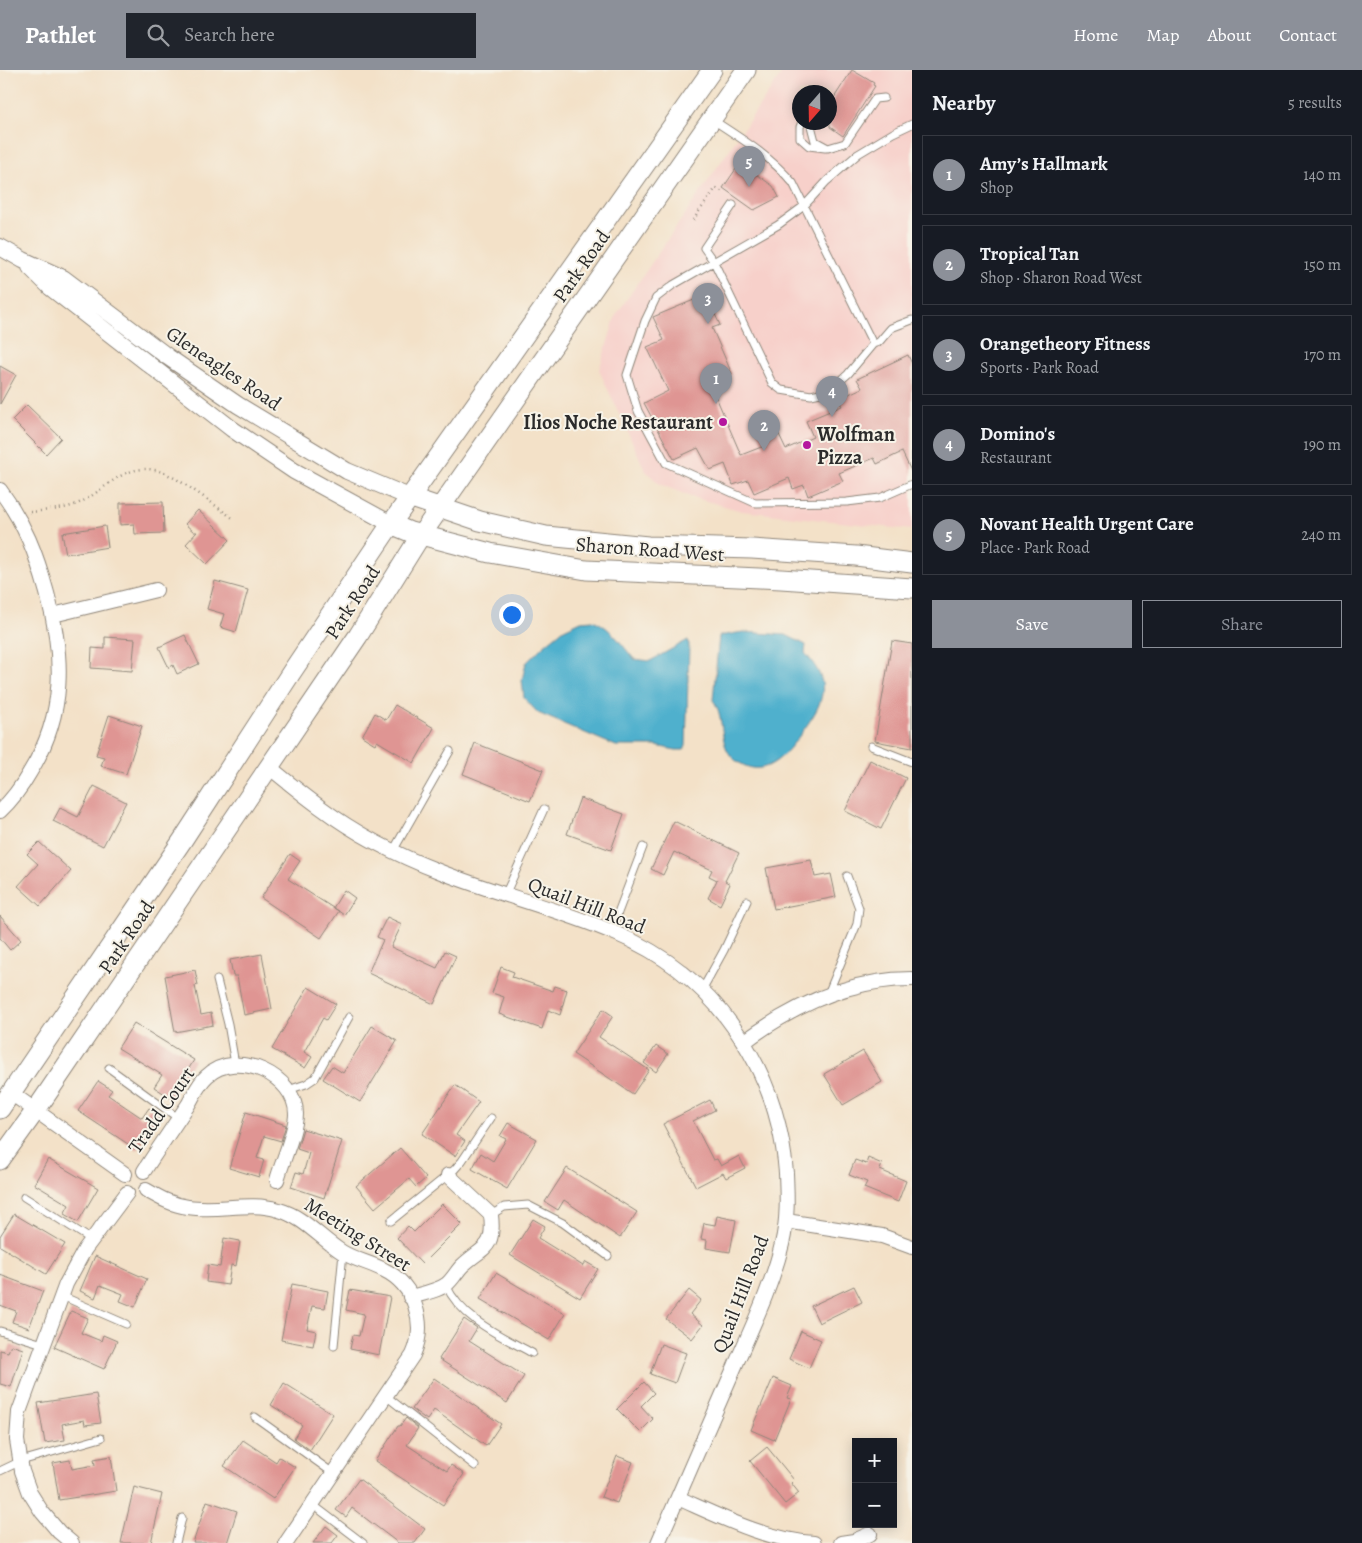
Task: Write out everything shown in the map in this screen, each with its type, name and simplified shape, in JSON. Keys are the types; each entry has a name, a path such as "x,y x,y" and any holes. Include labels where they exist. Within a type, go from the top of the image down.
{"main road":[{"name":"Park Road","path":"0,1109 182,841 290,673 409,497 712,70"},
{"name":"Park Road","path":"0,1160 36,1110 358,636 421,535 746,70"},
{"name":"Sharon Road West","path":"409,497 480,521 546,536 648,546 752,549 912,562"},
{"name":"Sharon Road West","path":"391,524 421,535 490,553 586,570 780,579 912,588"}],"street":[{"name":"Gleneagles Road","path":"0,247 62,278 168,357 238,405 347,471 409,497"},
{"name":"Gleneagles Road","path":"23,260 51,288 232,429 294,471 391,524"},
{"path":"0,490 17,513 39,564 53,615 58,646 59,676 52,724 38,760 22,785 0,811"},
{"path":"53,615 156,590"},
{"name":"Quail Hill Road","path":"268,766 321,808 359,832 393,850 440,872 611,931 652,951 702,990 730,1022 757,1065 771,1098 781,1133 787,1190 786,1221 782,1243 775,1268 755,1319 658,1543"},
{"path":"744,1042 793,1009 828,994 866,983 912,979"},
{"path":"235,1064 252,1065 264,1071 288,1090 294,1103 296,1115 277,1180"},
{"name":"Tradd Court","path":"144,1171 207,1076 218,1068 235,1064"},
{"path":"11,1092 125,1174"},
{"path":"134,1169 144,1171 149,1180 146,1190 137,1196 127,1193 122,1184 125,1174 134,1169"},
{"path":"410,1298 446,1285 463,1265 482,1251 489,1243 491,1215 448,1175"},
{"name":"Meeting Street","path":"146,1190 173,1204 189,1208 254,1206 281,1210 297,1218 343,1253 396,1277 405,1287 415,1306 419,1319 420,1334 416,1348 386,1396 286,1543"},
{"path":"72,1543 59,1532 42,1512 30,1492 22,1471 17,1440 19,1412 66,1284 85,1249 127,1193"},
{"path":"786,1221 876,1234 912,1247"},
{"path":"678,1498 752,1529 779,1537 814,1543"},
{"path":"841,1543 854,1541 870,1534"}],"lane":[{"path":"800,130 800,138 809,146 828,148 845,143 875,99 884,98"},
{"path":"712,119 767,156 793,183 873,344"},
{"path":"912,124 858,154 804,206 778,225 672,284 656,298 645,321 627,375 638,411 666,464 755,503 847,502 880,498 912,484"},
{"path":"812,130 815,141 828,148"},
{"path":"733,205 704,248 714,262 772,383 781,390 811,395 829,390 848,374 873,344 880,342 891,328 912,320"},
{"path":"870,746 912,762"},
{"path":"393,850 450,751"},
{"path":"505,895 544,809"},
{"path":"611,931 643,847"},
{"path":"828,994 857,924 859,908 848,876"},
{"path":"702,990 724,950 747,901"},
{"path":"217,980 228,1024 235,1064"},
{"path":"288,1090 306,1084 315,1078 349,1016"},
{"path":"109,1068 178,1118"},
{"path":"391,1222 462,1161 491,1118"},
{"path":"24,1197 92,1240"},
{"path":"491,1215 504,1207 528,1205 563,1223 608,1256"},
{"path":"334,1346 343,1253"},
{"path":"446,1285 449,1292 467,1313 488,1329 532,1353"},
{"path":"62,1296 126,1324"},
{"path":"0,1330 43,1344"},
{"path":"386,1396 476,1466"},
{"path":"255,1417 333,1473"},
{"path":"0,1471 20,1461 102,1438"},
{"path":"312,1504 362,1543"},
{"path":"176,1543 182,1518"}],"path":[{"path":"693,220 716,188 723,192"},
{"path":"17,513 61,509 82,502 122,474 141,470 156,470 182,482 234,519"}],"shaded area":[{"path":"784,70 912,70 912,530 742,511 692,497 659,484 645,470 599,370 616,315"}],"water":[{"path":"593,620 606,627 634,659 650,661 688,640 686,746 684,750 656,746 616,746 538,713 524,698 522,680 526,663 564,629 581,621"},
{"path":"743,632 786,635 806,645 805,653 816,667 821,677 823,688 818,708 799,737 777,761 759,768 749,767 731,756 724,741 720,716 713,700 719,636"}],"building":[{"path":"852,70 874,83 873,85 875,86 843,136 834,130 837,130 837,93"},
{"path":"740,163 773,186 779,197 754,210 723,188"},
{"path":"706,295 720,325 712,328 732,374 710,383 741,455 764,446 757,431 774,424 786,449 813,437 806,421 842,406 838,399 862,388 857,379 908,355 912,364 912,473 902,452 877,464 874,458 839,473 843,481 808,496 804,485 793,489 789,478 754,493 748,480 733,485 725,464 710,470 698,448 674,459 644,403 668,391 647,347 664,340 653,317"},
{"path":"0,366 16,375 0,404"},
{"path":"27,405 61,438 46,454 12,420"},
{"path":"163,502 164,533 135,534 134,524 120,525 120,503"},
{"path":"198,510 230,540 207,564 186,544 197,532 194,532 185,524"},
{"path":"105,526 108,547 66,554 62,533"},
{"path":"215,581 248,590 236,632 220,627 224,614 207,609"},
{"path":"185,635 199,664 177,674 173,665 169,668 159,647"},
{"path":"105,637 135,639 132,671 91,668 92,648 105,649"},
{"path":"892,641 912,644 912,748 875,741"},
{"path":"395,705 434,728 414,763 377,741 375,744 362,736 375,713 386,720"},
{"path":"109,715 142,726 126,774 101,766 104,757 96,755"},
{"path":"475,743 543,770 530,801 463,774"},
{"path":"870,760 906,778 881,829 845,811"},
{"path":"94,786 126,802 103,846 53,821 60,808 78,817"},
{"path":"580,798 624,814 611,850 567,834"},
{"path":"674,821 739,853 725,881 730,884 720,905 708,898 717,880 709,876 712,870 674,852 663,875 651,869"},
{"path":"39,842 71,871 40,906 18,886 38,864 27,854"},
{"path":"290,854 300,861 288,879 333,908 344,890 355,898 344,915 339,911 321,938 261,898"},
{"path":"811,860 815,877 831,874 836,897 774,909 766,868"},
{"path":"0,916 21,940 10,950 0,938"},
{"path":"387,917 402,924 391,947 437,968 445,951 456,956 434,1004 368,973 383,940 377,937"},
{"path":"262,954 272,1009 244,1015 237,976 233,976 230,960"},
{"path":"501,967 514,972 512,977 553,991 555,986 567,990 560,1015 548,1010 542,1029 499,1014 504,997 492,993"},
{"path":"195,970 198,985 195,986 201,1015 211,1013 213,1025 175,1032 165,976"},
{"path":"308,987 336,1004 326,1020 323,1018 304,1052 312,1057 305,1068 272,1049"},
{"path":"603,1009 613,1016 599,1037 649,1070 633,1094 573,1054"},
{"path":"134,1023 194,1060 171,1098 154,1087 162,1075 118,1048"},
{"path":"372,1026 397,1041 360,1102 323,1079 332,1066 343,1073"},
{"path":"656,1046 668,1054 656,1072 644,1063"},
{"path":"863,1051 882,1082 843,1105 824,1074"},
{"path":"98,1081 112,1090 108,1095 142,1118 149,1108 160,1116 137,1150 78,1111"},
{"path":"455,1085 479,1102 456,1135 465,1141 455,1156 422,1134"},
{"path":"710,1100 715,1110 693,1121 713,1160 717,1159 721,1166 739,1156 745,1168 726,1178 723,1173 696,1187 663,1124"},
{"path":"246,1112 286,1125 281,1141 264,1136 257,1158 264,1160 259,1177 229,1168"},
{"path":"508,1123 537,1139 507,1189 472,1169 481,1153 493,1161 506,1139 500,1136"},
{"path":"303,1129 342,1141 324,1198 291,1187 296,1172 303,1174 309,1153 297,1149"},
{"path":"400,1148 426,1178 416,1187 409,1179 375,1208 356,1186"},
{"path":"868,1158 882,1164 880,1170 906,1181 898,1202 864,1188 867,1182 849,1175 855,1160 866,1164"},
{"path":"48,1159 98,1188 78,1222 64,1214 69,1205 34,1184"},
{"path":"567,1168 637,1212 620,1238 564,1200 558,1210 545,1202"},
{"path":"442,1204 462,1224 422,1264 397,1238 408,1226 414,1232"},
{"path":"14,1214 65,1244 46,1274 0,1246 0,1236"},
{"path":"717,1216 736,1220 730,1252 706,1248 707,1240 701,1239 704,1223 715,1225"},
{"path":"533,1219 545,1226 538,1238 583,1266 586,1262 598,1269 580,1298 510,1255"},
{"path":"224,1238 240,1241 236,1266 231,1265 228,1285 206,1282 208,1265 220,1267"},
{"path":"95,1256 147,1279 135,1307 120,1301 123,1294 100,1285 95,1298 80,1291"},
{"path":"496,1273 565,1314 549,1340 480,1299"},
{"path":"0,1275 43,1291 29,1328 12,1322 16,1311 0,1305"},
{"path":"292,1284 328,1291 325,1308 312,1306 307,1329 316,1331 313,1346 281,1340"},
{"path":"854,1286 862,1302 819,1323 811,1306"},
{"path":"350,1290 390,1297 379,1355 350,1349 353,1335 359,1336 364,1314 346,1310"},
{"path":"689,1290 701,1300 690,1314 703,1325 692,1339 666,1319"},
{"path":"71,1311 88,1318 81,1333 101,1341 103,1335 117,1341 104,1369 54,1347"},
{"path":"464,1319 477,1328 469,1341 524,1376 507,1403 439,1359"},
{"path":"801,1331 821,1340 809,1368 789,1359"},
{"path":"661,1344 686,1353 675,1383 650,1374"},
{"path":"11,1345 23,1349 11,1387 0,1384 0,1350 8,1352"},
{"path":"434,1378 501,1424 486,1446 434,1410 427,1420 412,1409"},
{"path":"773,1378 792,1386 787,1398 791,1399 774,1440 751,1430"},
{"path":"644,1382 654,1393 641,1406 653,1419 640,1432 617,1409"},
{"path":"284,1383 333,1414 310,1450 294,1438 302,1425 271,1405"},
{"path":"96,1394 101,1423 85,1425 84,1420 62,1424 65,1440 45,1443 38,1403"},
{"path":"406,1418 418,1428 407,1445 447,1471 451,1465 464,1474 443,1505 375,1461 398,1426"},
{"path":"243,1440 276,1462 279,1457 295,1467 273,1499 224,1466"},
{"path":"767,1447 794,1480 791,1483 799,1493 785,1504 750,1461"},
{"path":"111,1456 116,1491 59,1500 53,1463 70,1460 72,1469 95,1465 94,1459"},
{"path":"617,1456 633,1462 617,1503 601,1497"},
{"path":"359,1479 425,1529 415,1543 398,1543 352,1508 346,1517 336,1510"},
{"path":"134,1487 162,1494 151,1543 121,1543"},
{"path":"207,1501 237,1511 227,1543 193,1543"},
{"path":"326,1526 338,1535 332,1543 313,1543"}],"place":[{"name":"Novant Health Urgent Care","path":"749,187"},
{"name":"Orangetheory Fitness","path":"708,324"},
{"name":"Amy’s Hallmark","path":"716,404"},
{"name":"Domino's","path":"832,417"},
{"name":"Ilios Noche Restaurant","path":"723,422"},
{"name":"Wolfman Pizza","path":"807,445"},
{"name":"Tropical Tan","path":"764,451"}]}
